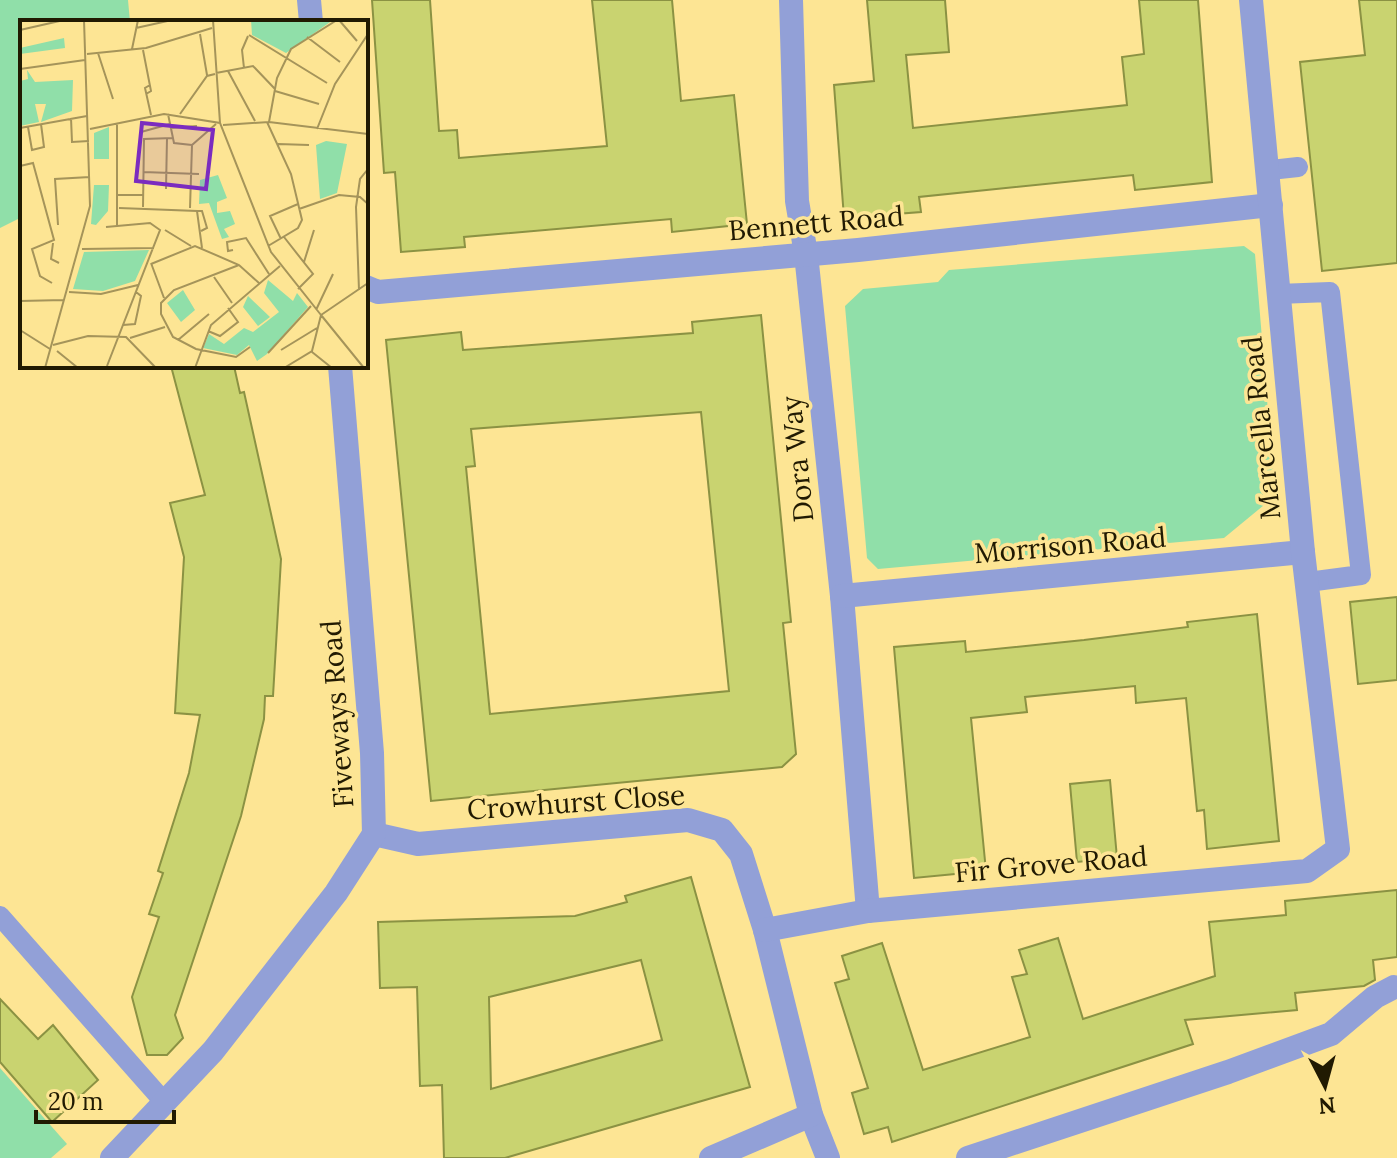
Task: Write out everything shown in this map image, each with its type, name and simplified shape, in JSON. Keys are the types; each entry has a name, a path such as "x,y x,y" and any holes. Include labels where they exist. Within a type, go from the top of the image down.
{"street":[{"path":"309,0 311,20"},
{"name":"Dora Way","path":"791,0 797,201 806,254 842,596 868,911"},
{"name":"Marcella Road","path":"1251,0 1270,170 1278,294 1303,552 1338,849"},
{"name":"Bennett Road","path":"368,288 378,292 806,254 1271,205"},
{"name":"Fiveways Road","path":"112,1158 213,1051 308,930 374,834 372,753 340,368"},
{"name":"Morrison Road","path":"842,596 1303,552"},
{"name":"Crowhurst Close","path":"374,834 418,844 688,820 722,830 741,854 765,930 811,1115 828,1158"},
{"name":"Fir Grove Road","path":"765,930 868,911 1307,871 1338,849"},
{"path":"968,1158 1228,1072 1331,1034 1375,997 1394,987"},
{"path":"711,1158 811,1115"}],"lane":[{"path":"1270,170 1298,167"},
{"path":"1278,294 1330,292 1361,575 1308,582"},
{"path":"0,916 165,1103"}],"green space":[{"path":"0,0 128,0 130,20 20,20 20,218 0,228"},
{"path":"1244,246 1255,254 1275,496 1224,538 878,569 867,558 845,306 863,289 938,282 949,270"},
{"path":"0,1068 67,1144 51,1158 0,1158"}],"building":[{"path":"372,0 430,0 439,131 457,130 459,158 607,146 592,0 672,0 681,101 734,95 747,224 672,232 671,219 464,237 465,247 401,252 395,172 384,173"},
{"path":"867,0 945,0 949,52 906,55 913,128 1127,105 1122,57 1144,54 1139,0 1198,0 1212,182 1135,190 1133,175 919,197 921,212 844,218 834,85 874,81"},
{"path":"1359,0 1397,0 1397,263 1322,271 1300,62 1365,55"},
{"path":"761,315 791,622 783,623 796,754 782,767 431,801 386,340 461,332 463,350 693,333 692,322","holes":["701,412 729,691 490,714 466,467 475,466 471,429"]},
{"path":"172,368 234,368 240,393 244,392 281,559 273,696 265,696 264,719 241,816 175,1015 183,1038 167,1055 147,1055 132,997 159,917 149,914 163,873 158,871 189,773 200,715 175,713 184,557 170,503 205,495"},
{"path":"1397,597 1397,680 1358,684 1350,602"},
{"path":"1257,614 1279,841 1207,849 1204,810 1197,811 1186,698 1136,703 1135,686 1025,697 1027,712 971,718 986,871 914,878 894,647 965,641 966,652 1188,627 1187,622"},
{"path":"1110,780 1117,858 1077,862 1070,784"},
{"path":"691,877 750,1087 505,1158 444,1158 442,1085 420,1086 417,987 380,988 378,922 575,916 627,902 625,896","holes":["641,960 662,1040 491,1089 489,997"]},
{"path":"1397,890 1397,957 1373,960 1375,980 1364,986 1295,993 1297,1010 1185,1020 1193,1044 892,1142 888,1127 864,1134 852,1093 868,1088 835,983 849,979 842,956 882,943 923,1070 1030,1037 1012,977 1027,974 1019,950 1058,938 1083,1019 1215,976 1209,922 1286,915 1285,901"},
{"path":"0,999 38,1039 53,1025 98,1080 52,1122 0,1062"}]}
